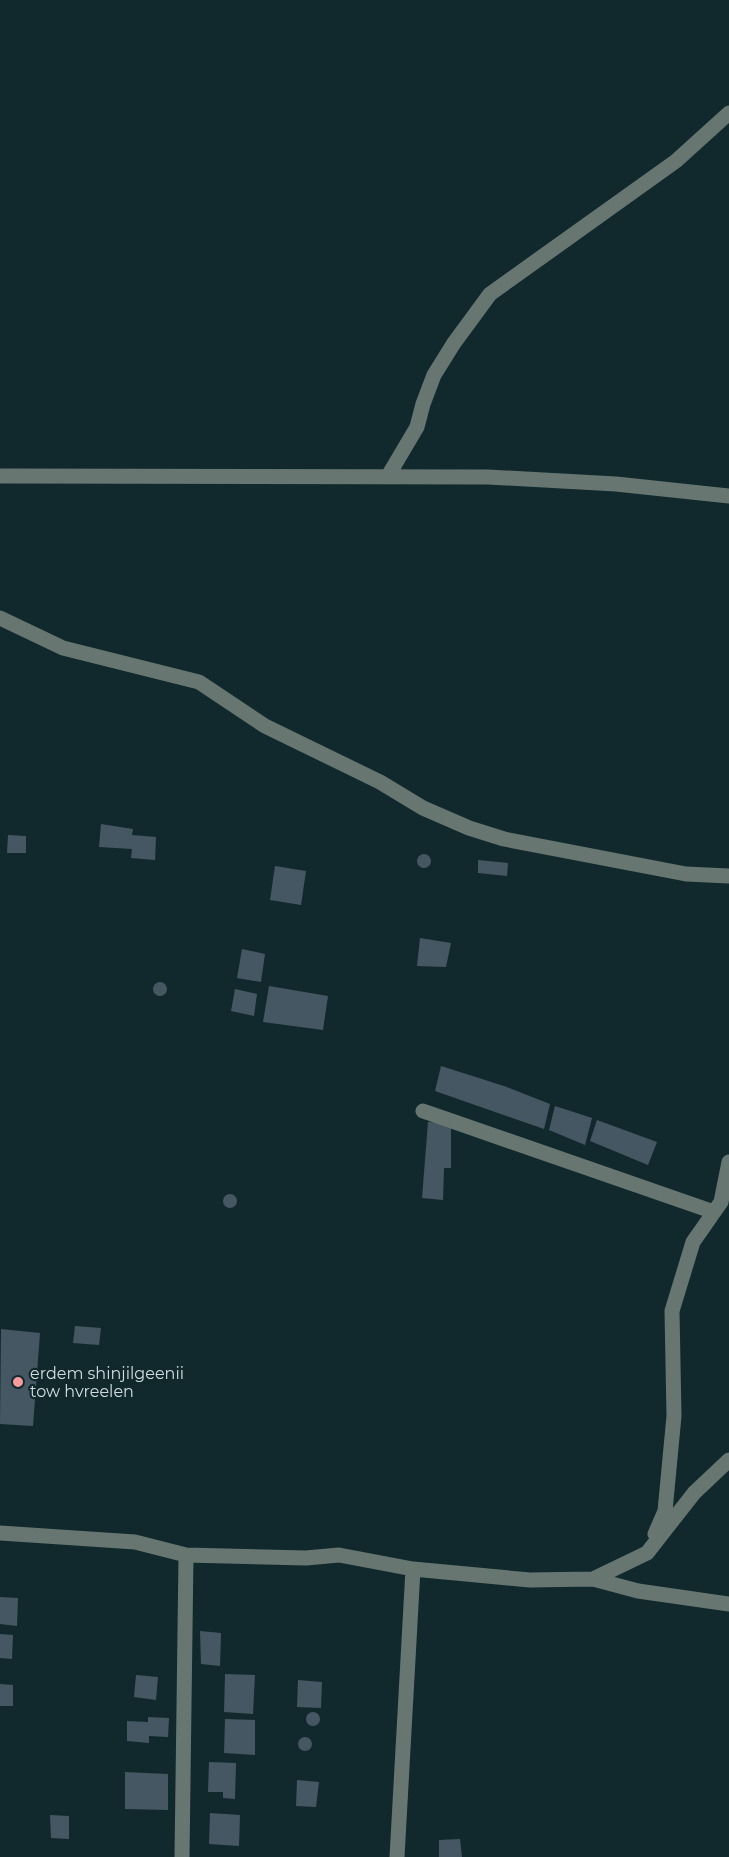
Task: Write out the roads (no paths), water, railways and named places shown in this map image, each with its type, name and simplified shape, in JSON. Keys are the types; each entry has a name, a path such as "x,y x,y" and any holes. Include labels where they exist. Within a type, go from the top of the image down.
{"street":[{"path":"388,476 417,427 434,375 490,294 676,161 729,113"},
{"path":"0,476 488,477 616,484 729,496"},
{"path":"0,618 63,648 199,682 265,726 380,782 423,808 469,828 504,839 663,870 686,874 729,876"},
{"path":"423,1111 714,1212"},
{"path":"646,1553 665,1511 674,1416 672,1311 693,1242 721,1202 729,1162"},
{"path":"593,1579 646,1553 694,1493 729,1460"},
{"path":"0,1533 135,1542 186,1555 306,1558 339,1555 412,1569 530,1580 593,1579 638,1591 729,1604"},
{"path":"182,1857 186,1555"},
{"path":"396,1857 412,1569"}],"place":[{"name":"erdem shinjilgeenii tow hvreelen","path":"18,1382"}]}
